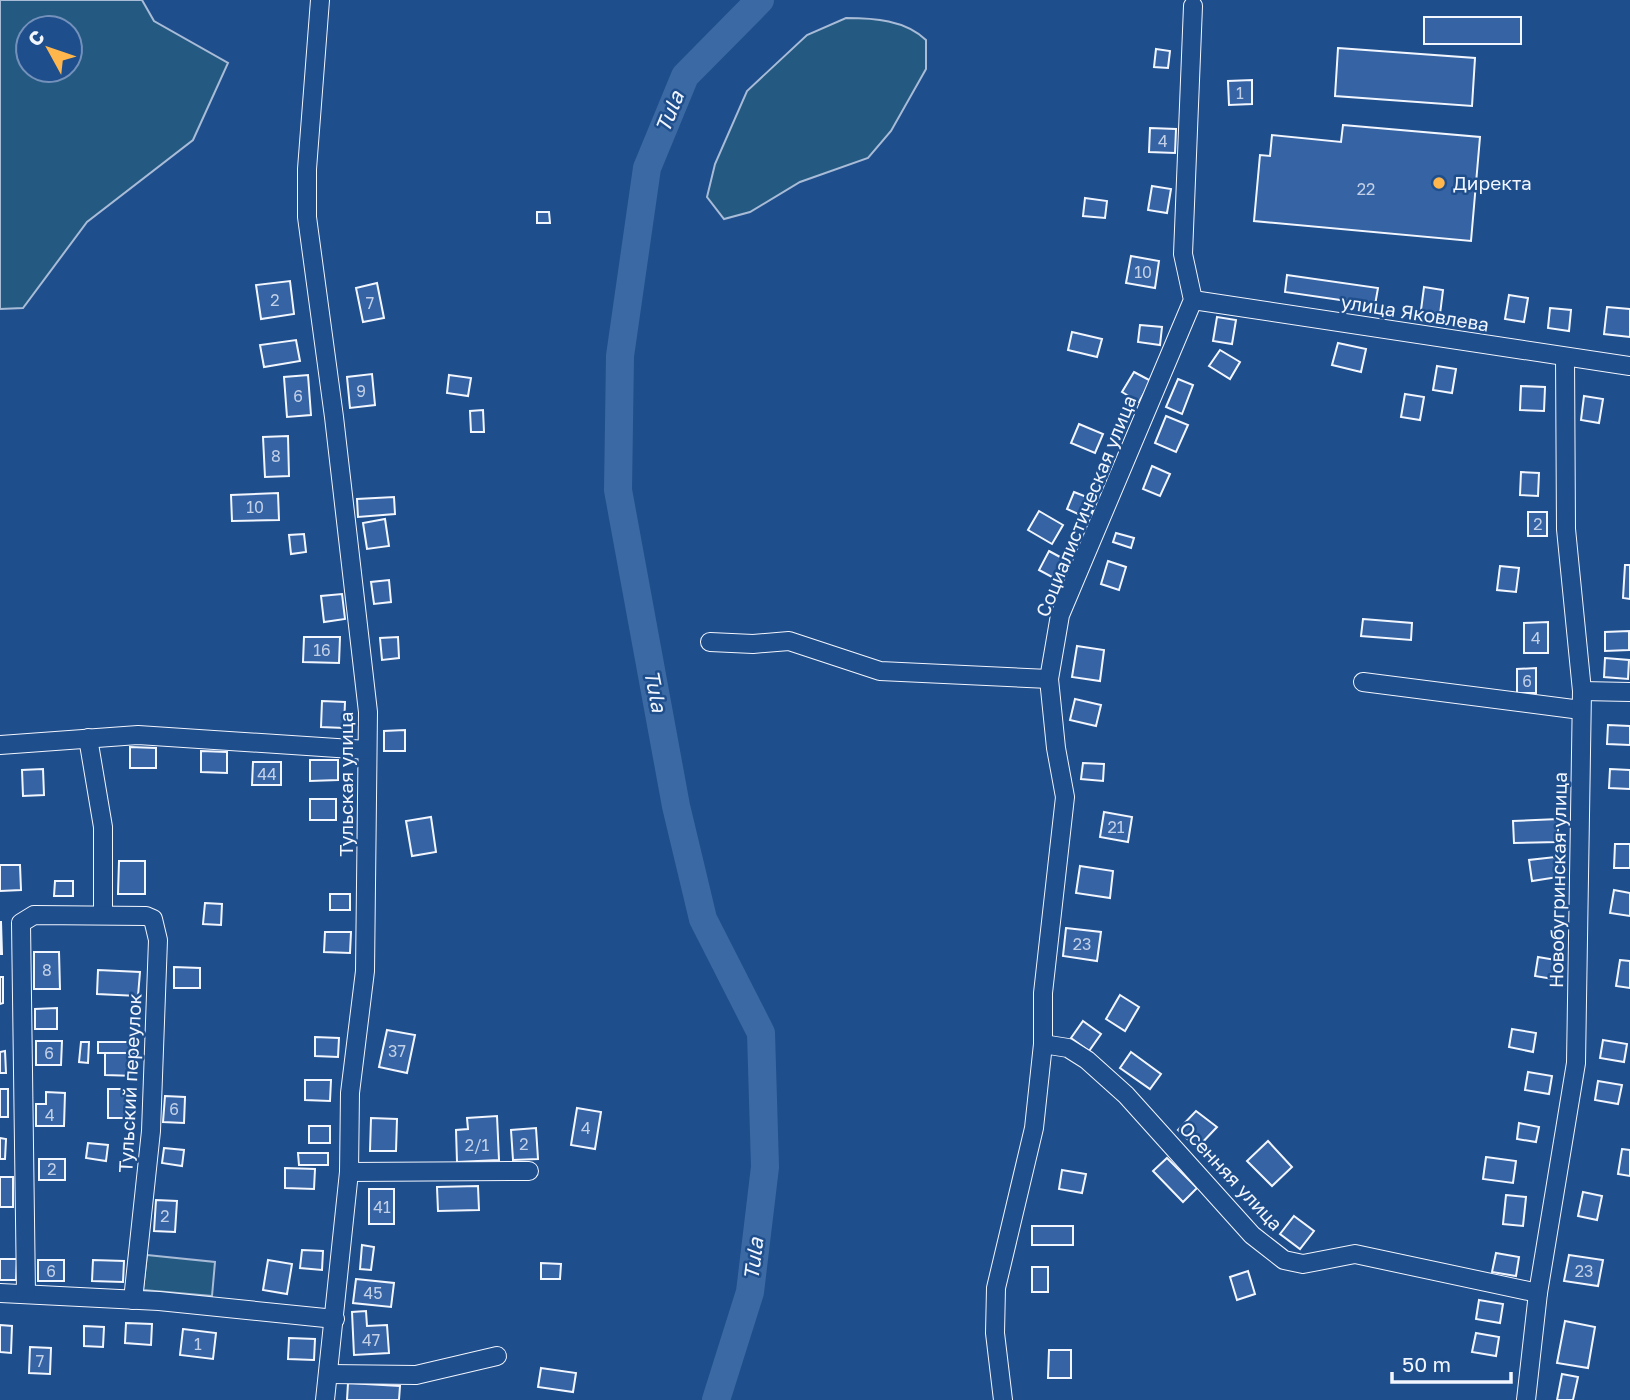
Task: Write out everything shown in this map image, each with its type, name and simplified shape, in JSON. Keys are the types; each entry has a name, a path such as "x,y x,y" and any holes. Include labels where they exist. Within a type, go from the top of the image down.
{"street":[{"name":"Тульская улица","path":"320,0 307,169 307,217 334,417 368,712 365,971 350,1093 349,1172 325,1400"},
{"path":"1193,6 1183,254 1193,300"},
{"name":"улица Яковлева","path":"1193,300 1630,366"},
{"name":"Социалистическая улица","path":"1003,1400 995,1333 996,1288 1034,1128 1043,1044 1043,993 1065,797 1056,748 1049,680 1060,615 1193,300"},
{"name":"Новобугринская улица","path":"1525,1400 1538,1293 1576,1063 1582,691 1566,529 1565,357"},
{"path":"710,642 753,644 789,641 880,671 1049,680"},
{"path":"1363,682 1581,710"},
{"path":"1582,691 1630,692"},
{"path":"0,745 138,735 367,750"},
{"path":"26,1293 21,923 34,915 103,914 103,827 88,738"},
{"name":"Тульский переулок","path":"103,914 146,916 153,919 158,940 151,1130 133,1300"},
{"name":"Осенняя улица","path":"1043,1044 1068,1048 1087,1060 1126,1095 1252,1235 1284,1260 1303,1264 1355,1254 1538,1293"},
{"path":"349,1172 529,1171"},
{"path":"0,1293 133,1300 335,1319"},
{"path":"329,1374 416,1375 497,1356"}],"shaded area":[{"path":"0,0 142,0 154,21 228,63 193,140 87,222 23,308 0,309"},
{"path":"846,18 899,24 926,40 926,69 891,131 868,158 800,182 750,212 724,219 707,197 715,164 747,91 807,35"},
{"path":"147,1255 215,1262 212,1296 143,1290"}],"building":[{"path":"1424,17 1521,17 1521,44 1424,44"},
{"path":"1338,48 1475,58 1472,106 1335,96"},
{"path":"1156,49 1170,51 1168,68 1154,67"},
{"path":"1252,80 1252,104 1229,105 1228,81"},
{"path":"1343,125 1480,137 1471,241 1254,221 1260,155 1270,156 1272,135 1341,142"},
{"path":"1150,128 1176,129 1175,153 1149,152"},
{"path":"1152,186 1171,189 1167,213 1148,210"},
{"path":"1085,198 1107,201 1105,218 1083,216"},
{"path":"537,212 549,212 550,223 537,223"},
{"path":"1131,256 1159,261 1155,288 1126,283"},
{"path":"1287,275 1378,288 1375,305 1285,292"},
{"path":"290,281 294,314 261,319 256,285"},
{"path":"377,283 384,318 363,322 356,288"},
{"path":"1424,287 1443,290 1440,314 1421,310"},
{"path":"1509,295 1528,298 1524,322 1505,319"},
{"path":"1607,307 1630,309 1630,337 1604,334"},
{"path":"1550,308 1571,310 1569,331 1548,328"},
{"path":"1217,317 1236,320 1232,344 1213,341"},
{"path":"1140,325 1162,327 1160,345 1138,342"},
{"path":"1072,332 1102,339 1097,357 1068,350"},
{"path":"296,340 300,361 264,367 260,345"},
{"path":"1338,343 1366,349 1361,372 1332,365"},
{"path":"1220,350 1240,362 1230,379 1209,366"},
{"path":"1437,366 1456,369 1452,393 1433,390"},
{"path":"1134,372 1151,381 1139,402 1122,392"},
{"path":"372,374 375,405 350,408 347,377"},
{"path":"308,375 311,415 287,417 284,377"},
{"path":"449,375 471,378 468,396 447,393"},
{"path":"1178,379 1193,385 1182,414 1166,407"},
{"path":"1521,386 1545,387 1544,411 1520,410"},
{"path":"1405,394 1424,397 1420,420 1401,417"},
{"path":"1584,396 1603,399 1599,423 1581,420"},
{"path":"483,410 484,432 471,432 470,411"},
{"path":"1166,416 1188,425 1176,452 1155,443"},
{"path":"1079,424 1103,434 1095,453 1071,443"},
{"path":"288,436 289,476 265,477 263,437"},
{"path":"1152,466 1170,474 1160,496 1143,489"},
{"path":"1521,472 1539,473 1538,496 1520,495"},
{"path":"1074,492 1097,501 1089,519 1067,509"},
{"path":"278,493 279,520 232,521 231,495"},
{"path":"394,497 395,514 358,517 357,499"},
{"path":"1039,511 1063,525 1052,544 1028,530"},
{"path":"1528,512 1547,512 1547,536 1528,536"},
{"path":"385,519 389,546 367,549 363,523"},
{"path":"1116,533 1134,538 1131,548 1113,542"},
{"path":"304,534 306,552 291,554 289,535"},
{"path":"1049,551 1073,564 1063,583 1039,570"},
{"path":"1108,561 1126,567 1119,590 1101,584"},
{"path":"1625,565 1630,565 1630,599 1623,598"},
{"path":"1500,566 1519,568 1516,592 1497,590"},
{"path":"389,580 391,602 374,604 371,582"},
{"path":"342,594 345,619 324,622 321,596"},
{"path":"1363,619 1412,623 1411,640 1361,636"},
{"path":"1548,622 1548,653 1524,653 1524,623"},
{"path":"1629,631 1629,650 1605,651 1605,632"},
{"path":"304,637 340,637 339,663 303,662"},
{"path":"398,637 399,658 382,660 380,638"},
{"path":"1077,646 1104,650 1100,681 1072,677"},
{"path":"1605,658 1629,660 1628,679 1604,677"},
{"path":"1536,668 1536,693 1517,693 1517,669"},
{"path":"1075,699 1101,705 1096,726 1070,720"},
{"path":"322,701 345,702 344,728 321,727"},
{"path":"1608,725 1630,726 1630,745 1607,744"},
{"path":"405,730 405,751 384,751 384,731"},
{"path":"130,747 156,748 156,768 130,768"},
{"path":"201,751 227,752 227,773 201,772"},
{"path":"310,760 338,760 338,780 310,781"},
{"path":"253,762 281,762 281,785 252,785"},
{"path":"1083,763 1104,764 1103,781 1081,779"},
{"path":"43,769 44,795 23,796 22,770"},
{"path":"1610,769 1630,770 1630,789 1609,788"},
{"path":"310,799 336,799 336,820 310,820"},
{"path":"1104,812 1132,817 1128,842 1100,837"},
{"path":"431,817 436,852 412,856 406,821"},
{"path":"1558,819 1558,842 1514,843 1513,821"},
{"path":"1615,844 1630,844 1630,868 1614,868"},
{"path":"1555,857 1558,877 1532,881 1529,860"},
{"path":"119,861 145,861 145,894 118,894"},
{"path":"0,865 20,865 21,890 0,891"},
{"path":"1080,866 1113,871 1110,898 1076,893"},
{"path":"55,881 73,881 73,896 54,896"},
{"path":"1614,890 1630,893 1630,916 1610,913"},
{"path":"330,894 350,894 350,910 330,910"},
{"path":"205,903 222,904 221,925 203,924"},
{"path":"1,922 2,954 0,954"},
{"path":"1066,928 1101,932 1097,961 1063,956"},
{"path":"325,932 351,932 350,953 324,952"},
{"path":"34,952 59,952 60,989 34,989"},
{"path":"1538,957 1562,961 1559,980 1535,976"},
{"path":"1620,960 1630,961 1630,988 1616,986"},
{"path":"174,967 200,968 200,988 174,988"},
{"path":"98,970 140,972 138,996 97,994"},
{"path":"0,977 3,977 3,1003 0,1004"},
{"path":"1120,995 1139,1007 1125,1031 1106,1019"},
{"path":"57,1008 57,1029 35,1029 35,1009"},
{"path":"1083,1021 1101,1034 1089,1051 1071,1038"},
{"path":"1512,1029 1536,1033 1533,1052 1509,1047"},
{"path":"387,1030 415,1035 407,1073 379,1067"},
{"path":"315,1037 339,1038 338,1057 315,1056"},
{"path":"1603,1040 1627,1044 1624,1062 1600,1058"},
{"path":"36,1041 62,1041 61,1065 36,1065"},
{"path":"81,1042 89,1042 88,1063 79,1062"},
{"path":"98,1042 136,1042 136,1053 98,1053"},
{"path":"5,1051 6,1073 0,1073 0,1052"},
{"path":"1131,1052 1161,1074 1150,1089 1120,1068"},
{"path":"105,1053 136,1053 136,1076 105,1075"},
{"path":"1528,1072 1552,1076 1549,1094 1525,1090"},
{"path":"305,1080 331,1080 330,1101 305,1100"},
{"path":"1598,1081 1622,1085 1618,1104 1595,1100"},
{"path":"0,1089 8,1089 8,1117 0,1117"},
{"path":"108,1089 132,1089 132,1118 108,1118"},
{"path":"46,1092 65,1093 64,1126 36,1126 36,1104 46,1104"},
{"path":"165,1096 185,1097 184,1123 163,1122"},
{"path":"577,1108 601,1112 595,1149 571,1145"},
{"path":"1196,1111 1217,1127 1197,1148 1178,1130"},
{"path":"497,1116 499,1160 457,1162 456,1130 468,1129 467,1118"},
{"path":"371,1118 397,1119 396,1151 370,1151"},
{"path":"1519,1123 1539,1127 1536,1142 1517,1139"},
{"path":"309,1126 330,1126 330,1143 309,1143"},
{"path":"536,1128 538,1159 513,1160 511,1130"},
{"path":"0,1138 6,1139 5,1159 0,1159"},
{"path":"1268,1141 1292,1167 1272,1186 1247,1161"},
{"path":"88,1143 108,1145 106,1161 86,1158"},
{"path":"164,1148 184,1150 182,1166 162,1163"},
{"path":"1622,1149 1630,1150 1630,1176 1618,1174"},
{"path":"298,1153 328,1153 328,1165 299,1165"},
{"path":"1486,1157 1516,1161 1513,1183 1483,1179"},
{"path":"1167,1158 1197,1188 1183,1202 1153,1171"},
{"path":"39,1159 65,1159 65,1180 39,1180"},
{"path":"285,1168 315,1169 314,1189 285,1188"},
{"path":"1062,1170 1086,1174 1082,1193 1059,1189"},
{"path":"0,1177 13,1177 13,1207 0,1207"},
{"path":"478,1186 479,1210 438,1211 437,1187"},
{"path":"369,1189 394,1189 394,1224 369,1224"},
{"path":"1583,1192 1602,1196 1597,1220 1578,1216"},
{"path":"1506,1195 1526,1197 1523,1226 1503,1224"},
{"path":"156,1200 177,1201 175,1232 154,1231"},
{"path":"1294,1216 1314,1231 1300,1249 1280,1234"},
{"path":"1032,1226 1073,1226 1073,1245 1032,1245"},
{"path":"362,1245 374,1247 371,1270 360,1269"},
{"path":"302,1250 323,1251 322,1270 300,1268"},
{"path":"1496,1253 1519,1257 1516,1276 1492,1272"},
{"path":"1569,1255 1603,1260 1598,1286 1564,1281"},
{"path":"0,1259 17,1259 16,1280 0,1280"},
{"path":"38,1260 64,1260 64,1281 38,1281"},
{"path":"93,1260 124,1261 123,1282 92,1281"},
{"path":"268,1260 292,1264 287,1294 263,1290"},
{"path":"541,1263 561,1264 560,1279 541,1279"},
{"path":"1032,1267 1048,1267 1048,1292 1032,1292"},
{"path":"1248,1271 1255,1294 1237,1300 1230,1277"},
{"path":"356,1279 394,1283 391,1307 353,1303"},
{"path":"1479,1300 1503,1304 1500,1323 1476,1319"},
{"path":"366,1311 367,1326 387,1325 389,1353 354,1355 352,1312"},
{"path":"1565,1321 1595,1327 1588,1368 1557,1363"},
{"path":"126,1323 152,1324 151,1345 125,1343"},
{"path":"0,1325 12,1326 11,1353 0,1352"},
{"path":"84,1326 104,1327 103,1347 84,1346"},
{"path":"183,1329 216,1333 213,1359 180,1355"},
{"path":"1476,1333 1499,1337 1496,1356 1472,1352"},
{"path":"289,1338 315,1339 314,1360 288,1359"},
{"path":"30,1347 51,1348 50,1374 29,1373"},
{"path":"1049,1350 1071,1350 1071,1378 1048,1378"},
{"path":"541,1368 576,1373 573,1392 538,1387"},
{"path":"1562,1374 1578,1377 1573,1400 1557,1400"},
{"path":"348,1383 400,1386 399,1400 347,1400"}],"waterway":[{"name":"Tula","path":"716,1400 750,1292 765,1167 761,1033 703,919 676,806 618,490 620,356 647,168 685,76 760,0"}],"place":[{"name":"Директа","path":"1439,183"}]}
